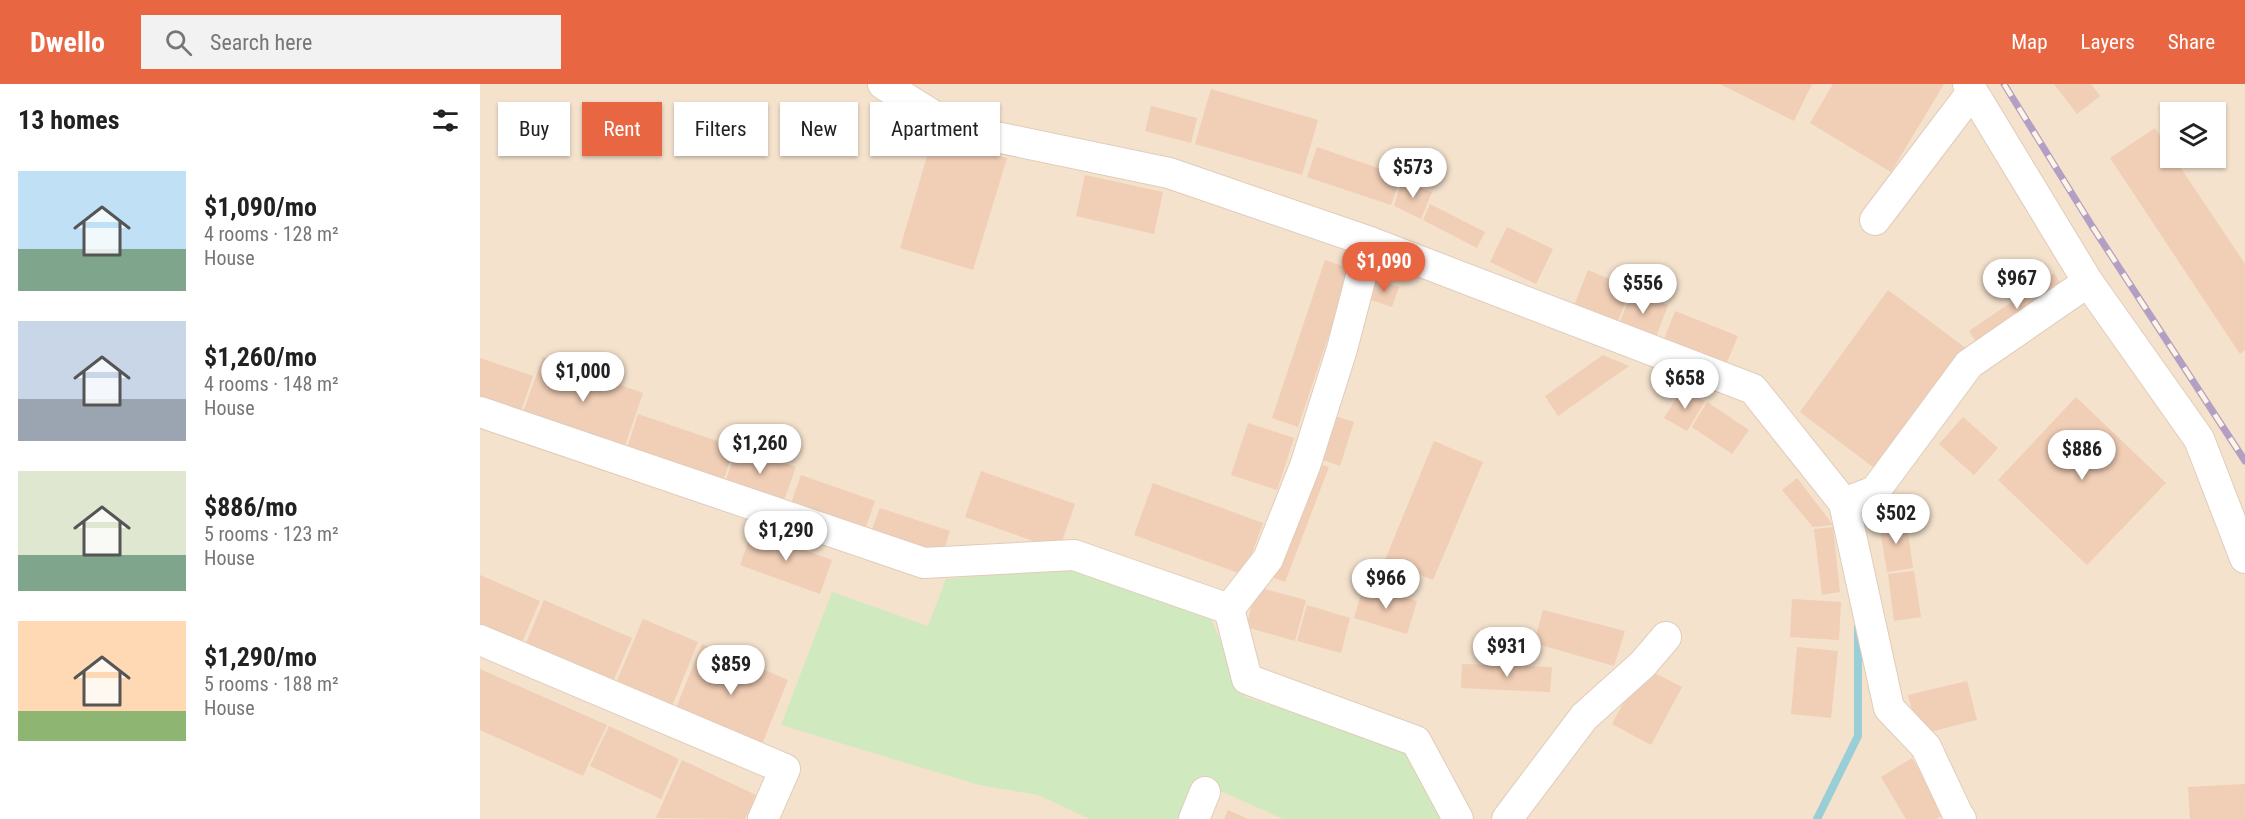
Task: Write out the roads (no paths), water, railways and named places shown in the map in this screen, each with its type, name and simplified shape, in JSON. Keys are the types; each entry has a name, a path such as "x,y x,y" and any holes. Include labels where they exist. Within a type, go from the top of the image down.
{"street":[{"path":"883,84 953,128 1169,173 1370,242 1753,389 1844,503 1889,708 1926,747 1961,819"},
{"path":"1875,220 1970,88 2088,282 2199,439 2245,558"},
{"path":"1229,609 1268,559 1305,466 1342,349 1370,242"},
{"path":"1844,503 1875,491 1969,364 2088,282"},
{"path":"480,412 924,563 1074,555 1229,609"},
{"path":"1229,609 1248,679 1416,741 1458,819"},
{"path":"1507,819 1584,717 1643,664 1666,637"},
{"path":"480,640 785,769 763,819"}],"waterway":[{"path":"1817,819 1858,736 1858,627"}],"railway":[{"path":"2004,84 2092,226 2245,461"}]}
